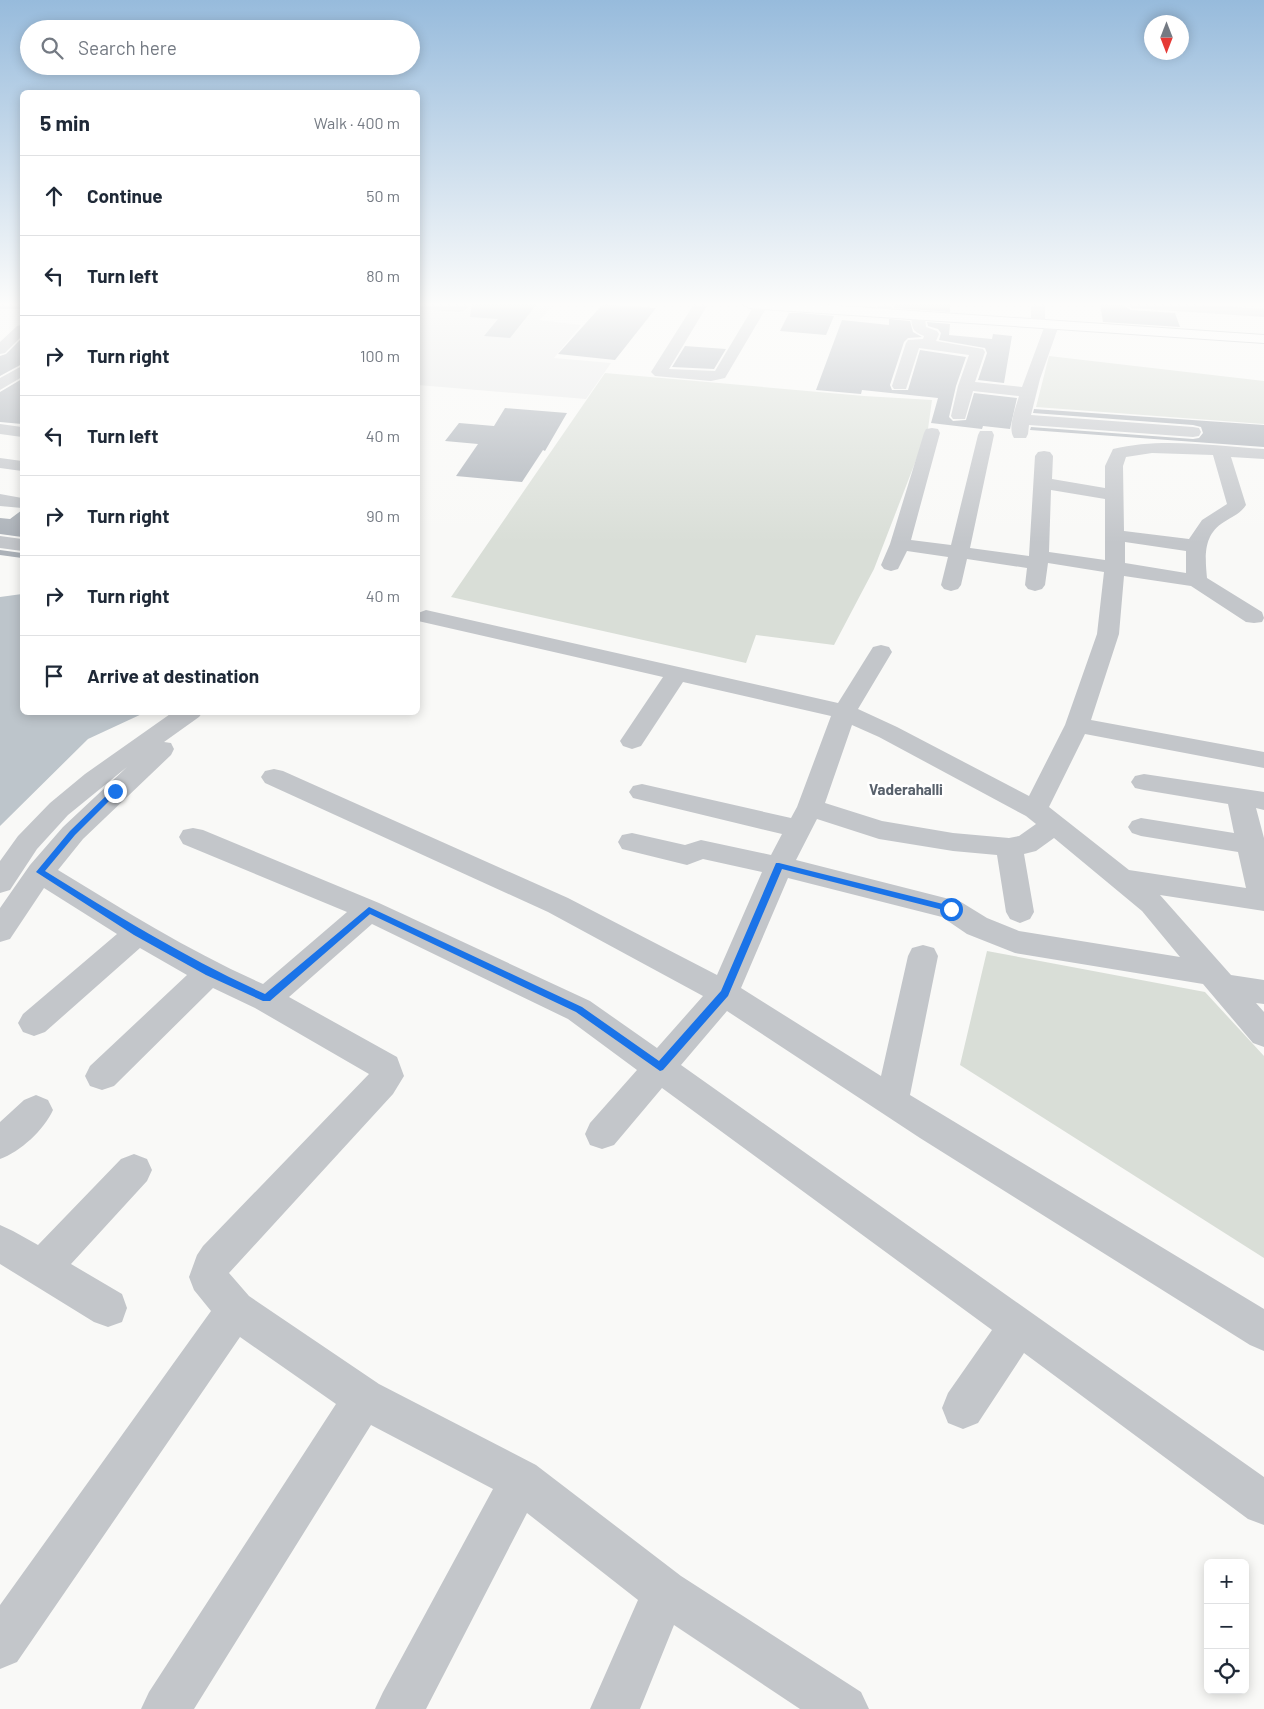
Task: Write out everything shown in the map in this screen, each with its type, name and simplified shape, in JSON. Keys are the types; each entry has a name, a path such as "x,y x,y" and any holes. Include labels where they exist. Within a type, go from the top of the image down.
{"street":[{"path":"1025,384 1022,392 1021,427 1206,433"},
{"path":"959,416 966,386 1022,392"},
{"path":"0,429 20,432"},
{"path":"891,565 900,544 932,433"},
{"path":"950,585 986,434"},
{"path":"642,792 953,842 1009,847 1026,844 1045,817 1108,634 1111,619 1113,569 1114,466 1119,453 1131,450 1163,448 1264,454"},
{"path":"1197,581 1195,546 1205,528 1217,518 1231,512 1237,505 1222,452"},
{"path":"1035,585 1039,560 1044,456"},
{"path":"0,463 20,466"},
{"path":"1043,483 1114,495"},
{"path":"0,500 20,502"},
{"path":"1114,535 1195,546"},
{"path":"0,542 20,545"},
{"path":"900,544 959,553 1039,560 1197,581 1254,617"},
{"path":"420,614 844,712 888,732 1045,817 1124,879 1152,904 1264,1034"},
{"path":"602,1134 724,993 779,866 804,818 844,712 881,652"},
{"path":"632,741 677,674"},
{"path":"0,931 40,872 73,833 115,791 173,739 185,716"},
{"path":"0,883 16,857 35,832 61,806 102,773 185,716"},
{"path":"1077,725 1264,760"},
{"path":"274,777 558,905 724,993 1097,1230 1264,1332"},
{"path":"1124,879 1263,901 1252,799 1144,782"},
{"path":"1141,826 1257,846"},
{"path":"193,837 369,910 579,1010 1264,1503"},
{"path":"632,842 688,855 702,849 779,866 951,909 977,926 1015,942 1215,979 1264,992"},
{"path":"1009,847 1020,912"},
{"path":"40,872 138,933 209,972 266,999 385,1067 387,1076 210,1268 208,1277 235,1310 364,1398 521,1480 665,1592 836,1707"},
{"path":"266,999 369,910"},
{"path":"34,1023 138,933"},
{"path":"892,1101 923,956"},
{"path":"102,1076 209,972"},
{"path":"0,1144 36,1110"},
{"path":"42,1268 134,1170"},
{"path":"0,1243 108,1308"},
{"path":"0,1646 235,1310"},
{"path":"963,1408 1018,1327"},
{"path":"166,1709 364,1398"},
{"path":"400,1709 521,1480"},
{"path":"615,1709 665,1592"}],"shaded area":[{"path":"420,384 597,384 586,399 420,385"},
{"path":"598,384 726,384 932,400 928,429 874,569 834,645 756,635 746,663 451,597"},
{"path":"1042,384 1264,384 1264,424 1036,407"},
{"path":"20,594 20,715 140,715 88,739 0,826 0,597"},
{"path":"987,951 1205,992 1264,1056 1264,1258 960,1065"}],"building":[{"path":"14,384 20,384 20,424 0,422 0,392"},
{"path":"818,384 890,384 892,390 908,390 910,384 957,384 949,417 953,421 966,420 974,393 1017,398 1010,429 983,426 982,429 931,423 938,398 862,390 861,394 816,390"},
{"path":"505,408 567,413 545,451 543,450 522,482 456,476 478,444 445,441 459,423 494,426"},
{"path":"1034,409 1264,425 1264,447 1030,430 1031,427 1193,439 1199,438 1203,433 1201,427 1193,425 1033,413"},
{"path":"20,512 20,537 0,534 0,518 10,519"},
{"path":"0,550 20,553 20,558 0,555"}],"district":[{"name":"Vaderahalli","path":"906,789"}],"route":[{"path":"115,791 73,833 40,872 138,933 209,972 266,999 369,910 579,1010 660,1067 724,993 779,866 951,909"}]}
